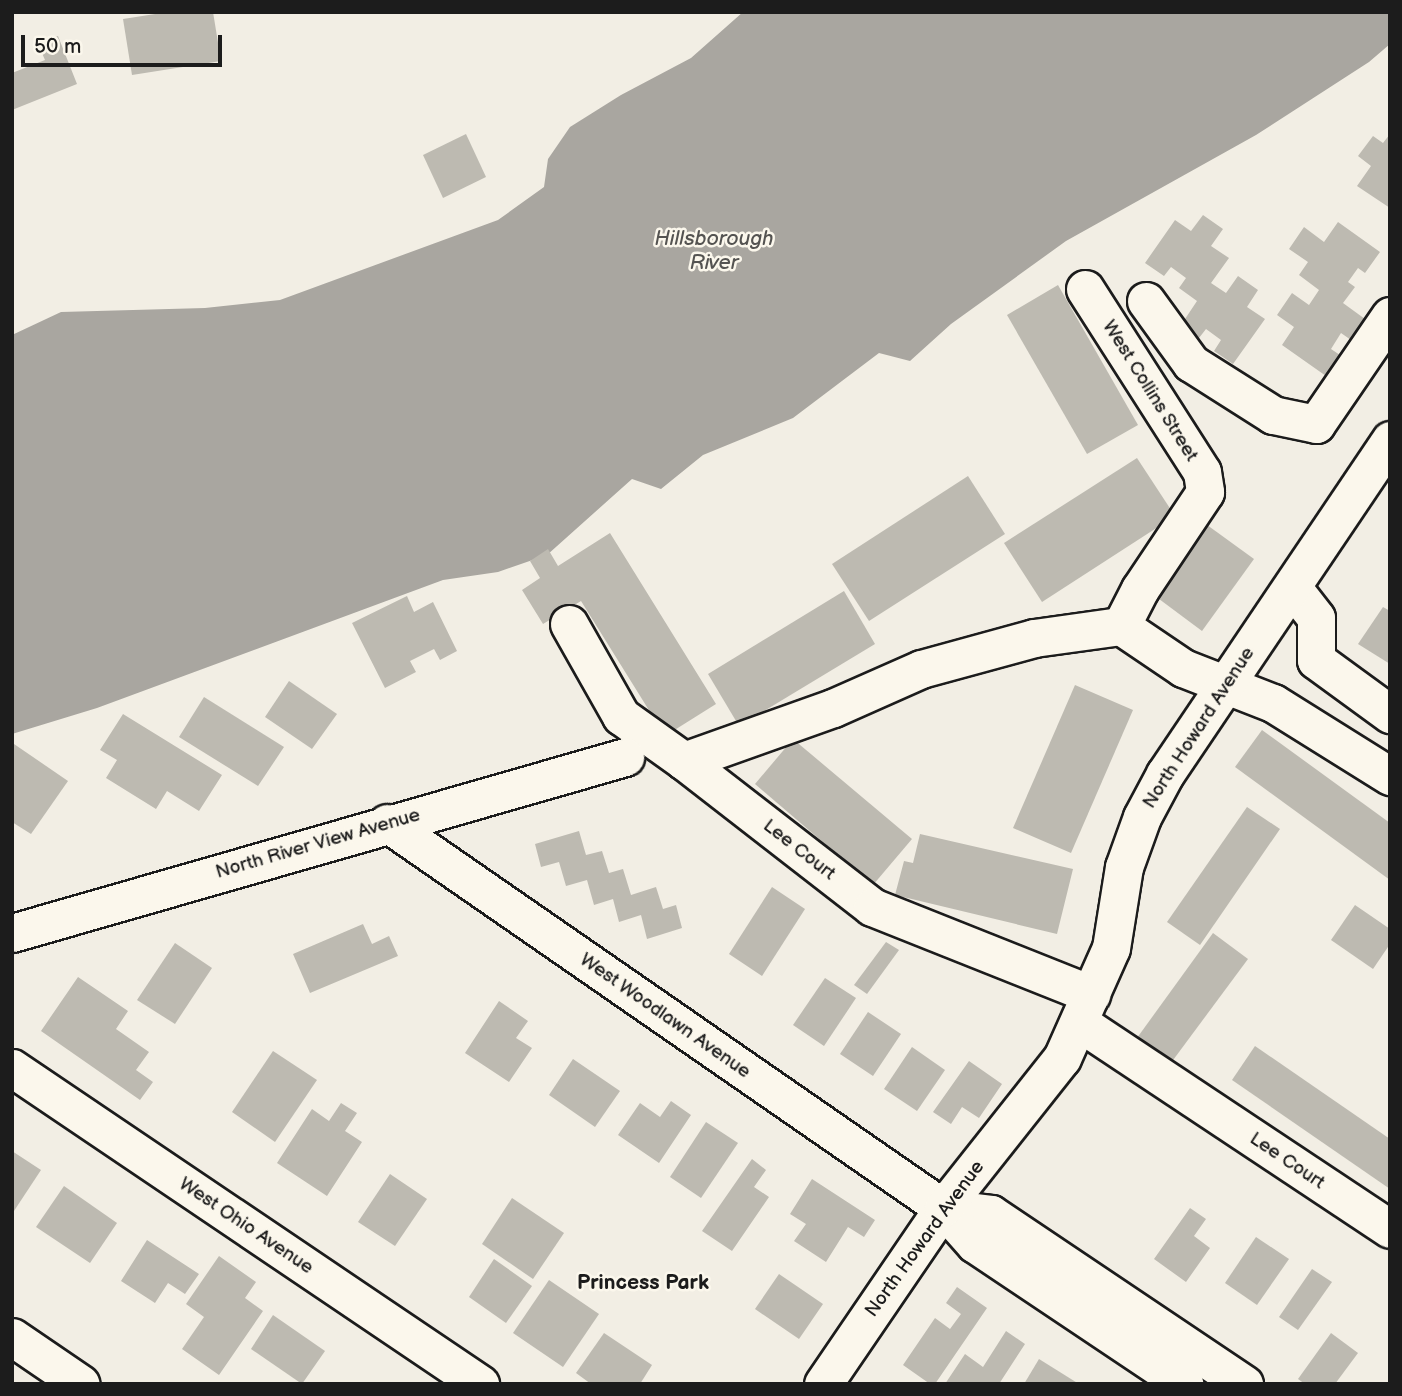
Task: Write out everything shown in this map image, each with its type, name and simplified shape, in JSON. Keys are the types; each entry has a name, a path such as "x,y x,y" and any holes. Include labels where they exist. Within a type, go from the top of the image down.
{"street":[{"name":"West Collins Street","path":"1085,289 1202,472 1205,492 1140,589 1122,625"},
{"path":"1146,301 1191,363 1273,415 1315,425 1390,316"},
{"name":"North Howard Avenue","path":"823,1384 943,1208 1062,1058 1111,948 1124,867 1142,817 1165,774 1223,685 1390,440"},
{"path":"1273,703 1316,660 1316,618 1292,587"},
{"name":"Lee Court","path":"569,624 621,716 684,761 872,907 1085,1009 1390,1229"},
{"path":"684,761 833,708 921,669 1034,638 1122,625 1184,668 1273,703 1390,776"},
{"path":"1316,660 1390,714"},
{"name":"North River View Avenue","path":"12,933 387,823 625,757"},
{"name":"West Woodlawn Avenue","path":"387,823 943,1208 975,1244 1185,1384"},
{"name":"West Ohio Avenue","path":"12,1068 480,1384"},
{"name":"West Woodlawn Avenue","path":"943,1208 991,1214 1244,1384"},
{"path":"12,1337 81,1384"}],"water":[{"name":"Hillsborough River","path":"743,12 1390,12 1390,44 1369,62 1256,135 1066,241 951,324 910,361 879,353 793,418 703,455 661,489 632,479 547,555 498,572 443,580 97,708 12,734 12,335 61,312 205,308 280,300 498,220 544,187 548,159 570,127 621,95 691,58"}],"building":[{"path":"168,12 213,12 221,61 132,75 123,19"},
{"path":"58,36 77,84 12,110 12,73 45,60 38,44"},
{"path":"466,134 486,177 443,198 423,155"},
{"path":"1390,134 1390,208 1357,186 1371,166 1358,156 1373,136 1383,143"},
{"path":"1203,215 1223,229 1211,246 1229,258 1211,283 1226,293 1238,276 1258,290 1247,307 1265,319 1233,364 1214,351 1221,340 1206,329 1199,338 1181,325 1197,301 1179,288 1186,278 1171,267 1164,276 1145,263 1175,220 1191,231"},
{"path":"1338,222 1380,252 1365,273 1358,268 1348,282 1355,287 1343,303 1365,319 1351,340 1341,333 1331,349 1340,355 1326,376 1282,345 1294,327 1277,315 1292,293 1309,305 1319,290 1299,275 1308,262 1289,249 1304,227 1324,242"},
{"path":"1058,285 1138,425 1087,454 1007,315"},
{"path":"1137,458 1175,516 1042,602 1004,543"},
{"path":"968,476 1005,534 869,621 832,564"},
{"path":"1203,522 1254,559 1202,631 1151,593"},
{"path":"610,533 716,704 665,736 581,601 543,624 522,590 540,578 530,561 548,549 558,566"},
{"path":"844,591 875,644 739,726 708,674"},
{"path":"407,596 414,612 433,602 457,651 440,660 434,649 410,661 416,672 385,688 352,623"},
{"path":"1383,607 1390,611 1390,664 1358,644"},
{"path":"289,681 337,714 312,749 265,717"},
{"path":"1075,685 1133,710 1071,853 1013,828"},
{"path":"204,697 284,747 258,786 179,737"},
{"path":"123,714 222,775 199,811 167,791 156,809 106,778 117,760 100,750"},
{"path":"1262,730 1390,823 1390,880 1235,767"},
{"path":"793,739 912,839 873,885 755,784"},
{"path":"14,744 68,781 31,834 12,822"},
{"path":"1247,807 1280,829 1200,945 1167,922"},
{"path":"579,831 586,855 602,851 609,873 623,869 631,895 656,887 663,909 676,905 682,928 647,939 641,915 619,922 613,899 594,905 587,880 566,886 559,862 541,867 535,844"},
{"path":"920,834 1073,869 1057,934 895,895 904,861 913,863"},
{"path":"772,887 805,909 762,976 729,954"},
{"path":"1355,905 1390,929 1390,944 1373,969 1331,940"},
{"path":"363,924 372,944 389,936 398,956 310,993 293,954"},
{"path":"1213,933 1248,959 1162,1075 1129,1049"},
{"path":"886,942 899,950 867,994 854,985"},
{"path":"175,943 212,968 175,1024 137,1000"},
{"path":"78,977 128,1011 116,1029 149,1052 136,1070 153,1082 140,1100 41,1031"},
{"path":"825,978 856,998 824,1046 793,1025"},
{"path":"499,1001 528,1021 516,1038 532,1048 509,1082 465,1053"},
{"path":"868,1012 901,1034 873,1076 840,1054"},
{"path":"1255,1046 1390,1139 1390,1189 1232,1080"},
{"path":"912,1047 945,1070 917,1111 884,1089"},
{"path":"273,1051 317,1080 275,1142 232,1112"},
{"path":"573,1059 620,1091 595,1127 549,1095"},
{"path":"969,1061 1002,1084 979,1118 962,1107 951,1124 933,1112"},
{"path":"671,1101 691,1115 659,1163 618,1135 640,1103 660,1117"},
{"path":"341,1103 357,1113 345,1131 362,1142 327,1196 277,1163 312,1109 329,1121"},
{"path":"706,1122 738,1143 701,1198 670,1177"},
{"path":"12,1151 41,1170 12,1214"},
{"path":"752,1159 766,1170 754,1187 769,1197 732,1251 702,1231"},
{"path":"390,1174 427,1199 395,1246 358,1222"},
{"path":"812,1179 875,1220 864,1237 848,1227 826,1262 794,1241 806,1224 790,1214"},
{"path":"64,1186 117,1223 90,1263 36,1227"},
{"path":"512,1198 564,1233 533,1279 482,1244"},
{"path":"1190,1208 1206,1219 1194,1236 1210,1248 1186,1282 1154,1259"},
{"path":"1256,1237 1289,1259 1257,1305 1225,1283"},
{"path":"147,1240 199,1274 185,1294 168,1283 155,1303 121,1281"},
{"path":"219,1256 256,1282 245,1298 263,1311 219,1375 182,1349 204,1317 186,1304"},
{"path":"494,1259 532,1286 506,1323 469,1297"},
{"path":"1312,1269 1332,1282 1298,1330 1279,1317"},
{"path":"779,1274 823,1304 799,1339 755,1309"},
{"path":"549,1280 599,1314 563,1367 513,1333"},
{"path":"957,1287 987,1308 935,1384 930,1384 903,1365 935,1318 950,1329 961,1314 946,1303"},
{"path":"273,1315 325,1351 302,1384 251,1349"},
{"path":"1006,1331 1025,1344 999,1384 945,1384 965,1354 983,1367"},
{"path":"604,1333 652,1365 640,1384 591,1384 576,1373"},
{"path":"1331,1333 1358,1353 1335,1384 1305,1384 1298,1379"},
{"path":"1039,1359 1079,1384 1024,1384"}],"district":[{"name":"Princess Park","path":"643,1283"}]}
